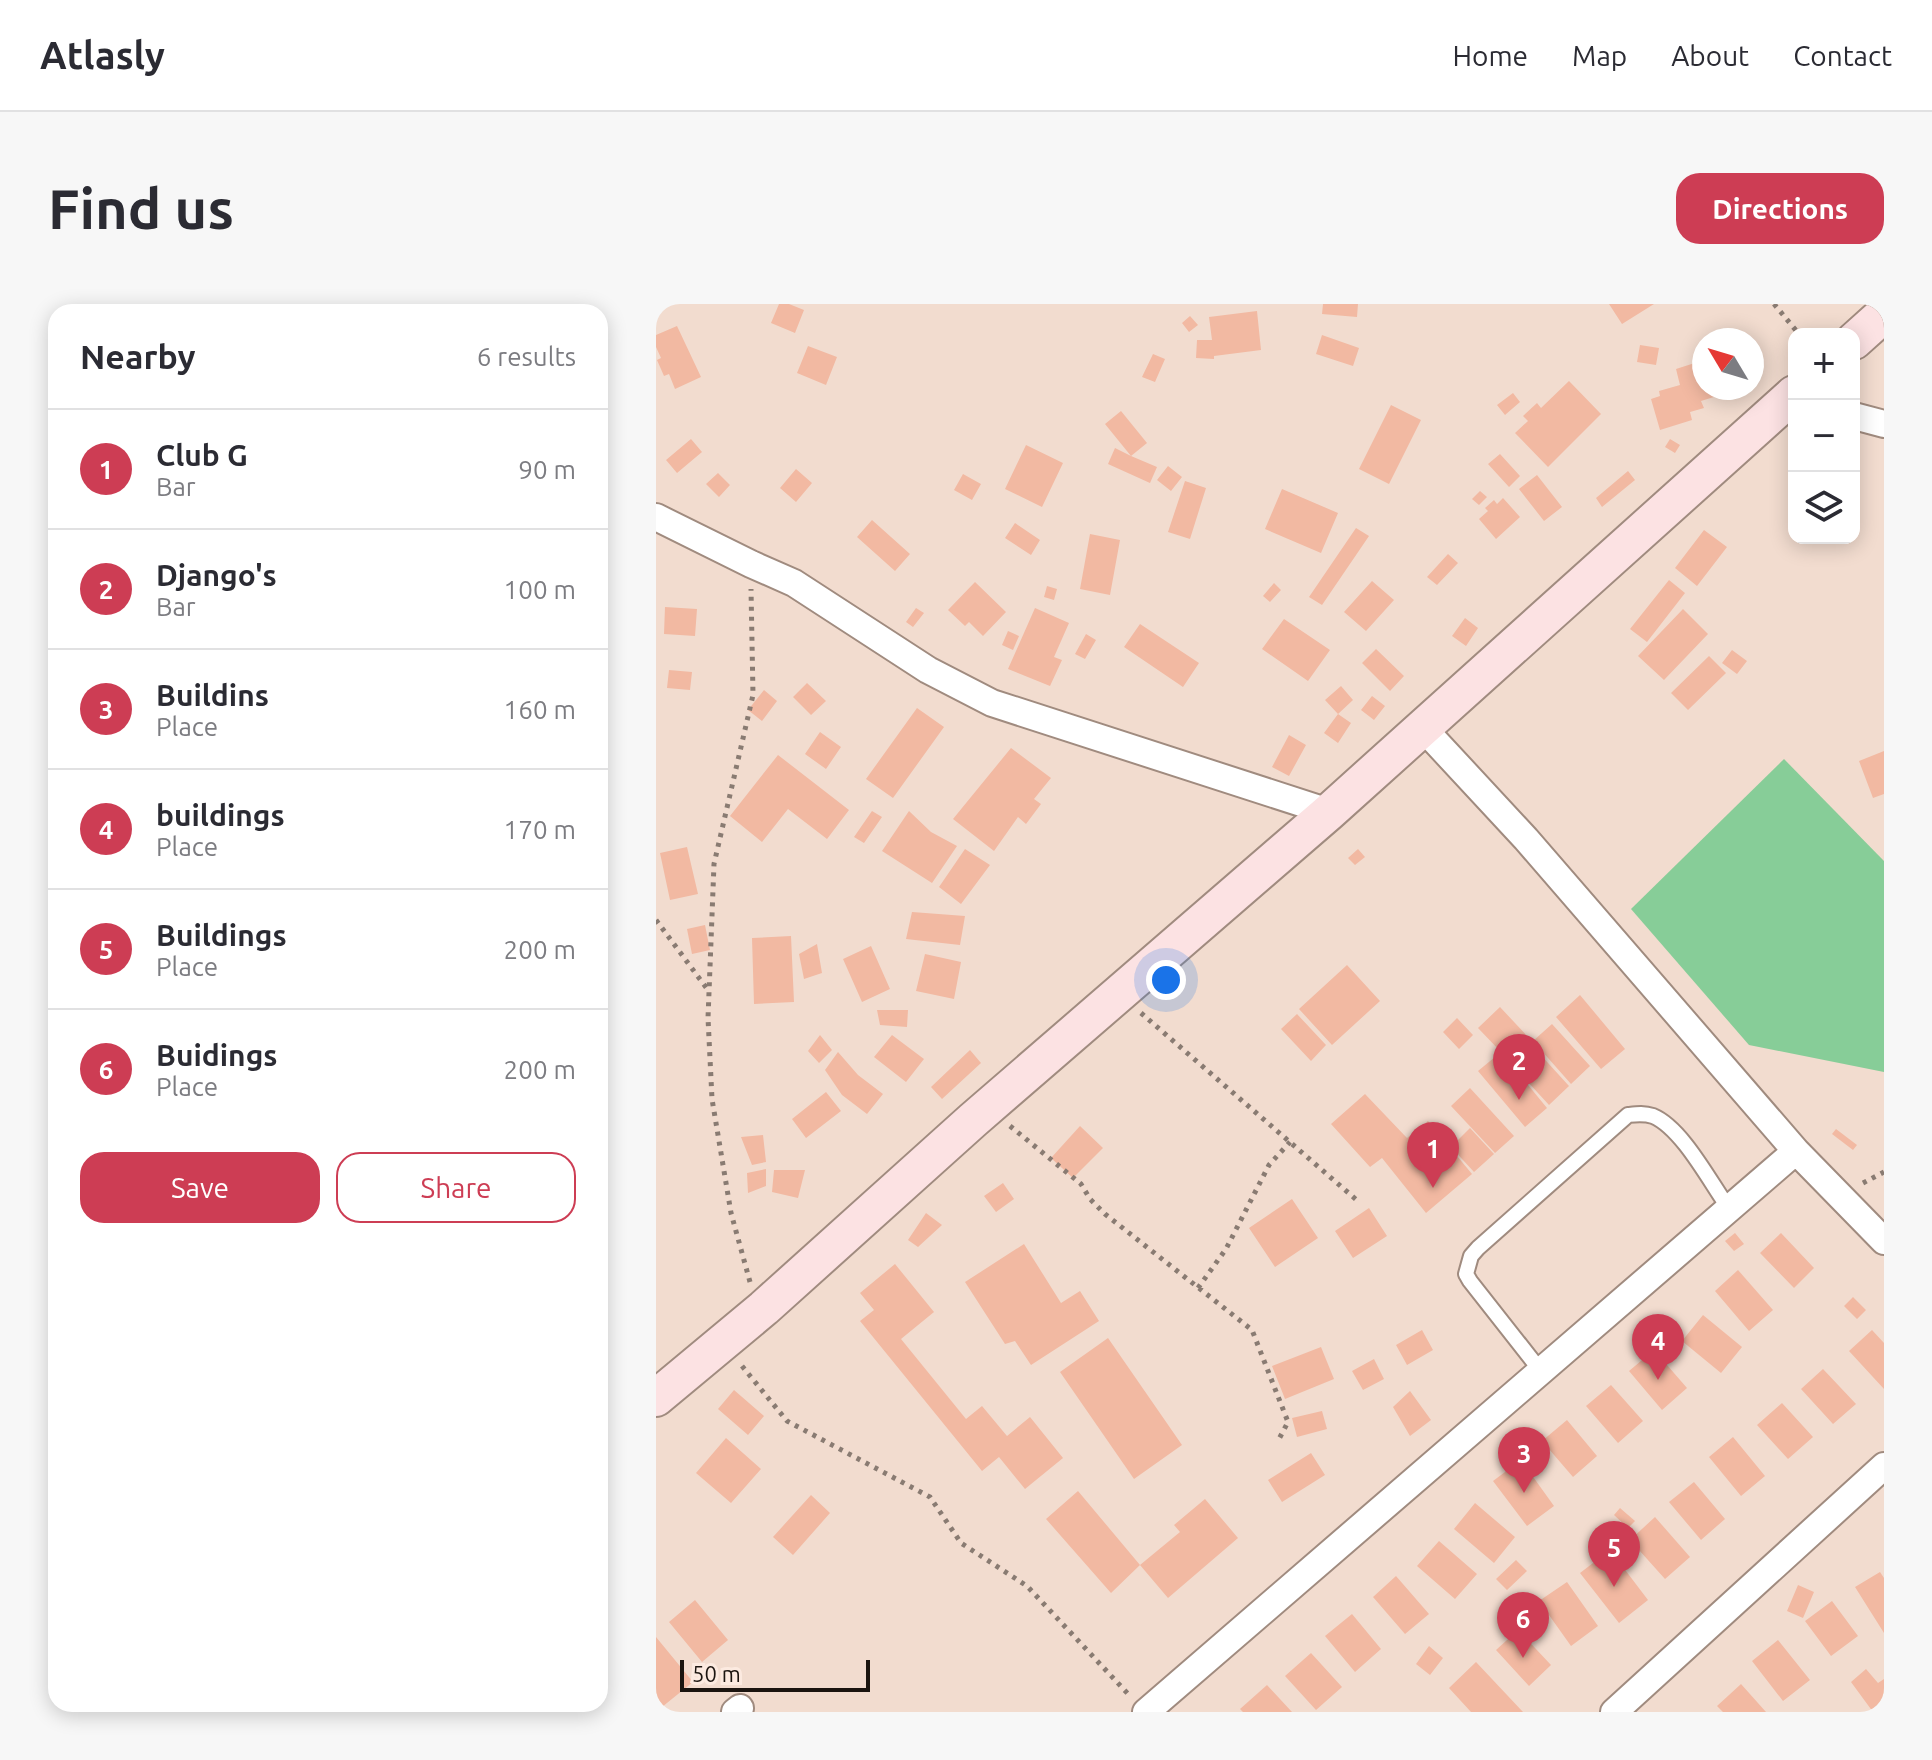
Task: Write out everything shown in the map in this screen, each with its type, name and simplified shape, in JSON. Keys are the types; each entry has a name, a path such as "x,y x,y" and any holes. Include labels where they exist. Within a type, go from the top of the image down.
{"main road":[{"path":"1860,336 1884,314"},
{"path":"656,1398 724,1343 987,1108 1329,812 1788,399"}],"street":[{"path":"1860,418 1884,424"},
{"path":"656,517 794,583 928,670 992,703 1329,812"},
{"path":"1423,728 1526,839 1796,1151 1884,1241"},
{"path":"1140,1706 1796,1151"},
{"path":"1614,1712 1884,1466"}],"lane":[{"path":"1540,1370 1470,1281 1466,1274 1467,1264 1478,1248 1628,1115 1655,1117 1669,1129 1684,1144 1728,1207"}],"path":[{"path":"1774,304 1794,328"},
{"path":"751,564 753,695 714,864 708,1018 712,1099 731,1213 748,1279 764,1308"},
{"path":"656,920 709,991"},
{"path":"1119,994 1359,1202"},
{"path":"987,1108 1081,1184 1105,1214 1252,1330 1288,1422 1279,1439"},
{"path":"1198,1288 1226,1249 1269,1165 1290,1142"},
{"path":"724,1343 787,1421 930,1497 961,1543 1027,1586 1140,1706"}],"green space":[{"path":"1784,759 1884,861 1884,1072 1749,1045 1631,909"}],"building":[{"path":"779,304 804,310 795,333 771,323"},
{"path":"1323,304 1358,304 1357,317 1322,314"},
{"path":"1609,304 1654,304 1622,324"},
{"path":"1257,311 1261,350 1214,356 1214,359 1196,358 1197,340 1212,340 1209,317"},
{"path":"1190,316 1198,325 1189,332 1182,323"},
{"path":"677,326 701,377 675,389 669,374 664,376 657,360 661,358 656,347 656,335"},
{"path":"1322,335 1359,348 1353,366 1316,354"},
{"path":"1640,345 1659,348 1656,365 1637,362"},
{"path":"808,346 837,357 826,385 797,373"},
{"path":"1153,354 1165,359 1155,382 1142,377"},
{"path":"1692,364 1692,400 1704,400 1701,401 1704,408 1690,412 1692,420 1660,430 1651,399 1660,396 1659,391 1680,385 1676,369"},
{"path":"1569,381 1601,414 1548,467 1515,433 1528,421 1523,416 1537,403 1541,408"},
{"path":"1513,393 1520,402 1505,415 1497,405"},
{"path":"1391,405 1421,420 1389,484 1359,469"},
{"path":"1121,411 1147,443 1131,456 1105,424"},
{"path":"691,439 702,452 677,473 666,460"},
{"path":"1670,439 1680,445 1675,453 1665,447"},
{"path":"1026,445 1063,463 1042,507 1005,489"},
{"path":"1115,448 1157,467 1150,483 1108,464"},
{"path":"1500,454 1520,476 1509,487 1488,464"},
{"path":"1168,466 1182,477 1171,491 1157,480"},
{"path":"796,469 812,483 796,502 780,488"},
{"path":"1628,471 1635,480 1602,507 1596,498"},
{"path":"718,473 730,485 719,497 706,484"},
{"path":"963,474 981,484 972,500 954,490"},
{"path":"1537,475 1562,507 1544,521 1519,489"},
{"path":"1185,481 1206,488 1190,539 1168,532"},
{"path":"1282,489 1338,513 1321,553 1265,529"},
{"path":"1480,491 1487,497 1479,505 1472,499"},
{"path":"1503,498 1520,517 1496,539 1479,519 1494,500 1497,504"},
{"path":"872,520 910,554 895,571 857,537"},
{"path":"1015,523 1040,540 1031,555 1005,538"},
{"path":"1356,528 1369,536 1322,605 1309,597"},
{"path":"1704,530 1727,547 1697,586 1675,568"},
{"path":"1090,534 1120,540 1110,595 1080,589"},
{"path":"1448,554 1458,563 1437,585 1427,577"},
{"path":"1669,580 1685,593 1647,642 1630,629"},
{"path":"1372,581 1394,600 1366,631 1344,612"},
{"path":"975,582 1006,612 983,636 969,622 965,626 948,610"},
{"path":"1274,583 1281,590 1270,602 1263,596"},
{"path":"1047,586 1057,589 1054,600 1044,597"},
{"path":"665,607 697,609 695,636 664,634"},
{"path":"916,608 924,613 913,627 906,622"},
{"path":"1035,608 1069,623 1054,657 1062,660 1050,686 1008,669"},
{"path":"1683,609 1708,634 1664,680 1638,656"},
{"path":"1465,618 1478,628 1466,646 1452,636"},
{"path":"1284,619 1330,650 1308,681 1262,649"},
{"path":"1140,624 1199,663 1183,687 1124,647"},
{"path":"1008,631 1019,636 1013,650 1002,645"},
{"path":"1086,634 1096,640 1085,659 1075,654"},
{"path":"1376,649 1404,676 1390,691 1362,663"},
{"path":"1732,650 1747,661 1737,674 1722,663"},
{"path":"1709,656 1726,673 1688,710 1671,693"},
{"path":"669,670 692,672 690,690 667,688"},
{"path":"807,683 826,701 811,715 793,697"},
{"path":"1341,686 1353,700 1338,714 1325,700"},
{"path":"764,690 777,701 762,721 748,710"},
{"path":"1372,696 1385,706 1374,720 1361,710"},
{"path":"917,708 944,727 893,798 866,779"},
{"path":"1338,714 1351,723 1338,743 1324,733"},
{"path":"820,732 841,747 826,769 805,754"},
{"path":"1289,735 1306,745 1289,776 1272,767"},
{"path":"1011,748 1051,778 1034,799 1041,804 1026,824 1018,817 994,851 953,819"},
{"path":"1884,751 1884,794 1873,798 1859,761"},
{"path":"778,755 849,810 827,839 788,809 762,842 730,816"},
{"path":"872,811 882,817 864,843 854,837"},
{"path":"909,811 931,832 957,846 932,883 882,851"},
{"path":"687,847 698,894 670,900 660,853"},
{"path":"965,849 990,865 961,904 939,887"},
{"path":"1358,849 1365,857 1355,865 1348,858"},
{"path":"912,912 965,916 960,945 906,939"},
{"path":"705,925 710,950 692,954 687,929"},
{"path":"791,936 794,1002 754,1004 752,938"},
{"path":"817,944 822,973 804,979 799,954"},
{"path":"871,946 890,989 862,1002 843,959"},
{"path":"925,954 961,962 954,999 916,991"},
{"path":"1347,965 1380,1001 1332,1045 1299,1009"},
{"path":"1580,995 1625,1049 1601,1069 1556,1017"},
{"path":"1500,1007 1529,1038 1518,1049 1528,1041 1569,1086 1549,1105 1505,1057 1547,1108 1525,1127 1478,1071 1501,1052 1478,1028"},
{"path":"877,1010 908,1010 907,1027 880,1025"},
{"path":"1297,1014 1326,1045 1311,1061 1281,1029"},
{"path":"1457,1018 1473,1035 1459,1049 1443,1032"},
{"path":"1552,1024 1590,1066 1571,1084 1533,1041"},
{"path":"820,1035 832,1050 819,1063 808,1051"},
{"path":"892,1035 924,1059 906,1082 874,1057"},
{"path":"970,1050 981,1063 942,1099 931,1087"},
{"path":"838,1052 858,1075 883,1094 867,1114 842,1095 825,1070"},
{"path":"1470,1088 1514,1136 1495,1153 1451,1106"},
{"path":"826,1092 841,1111 806,1138 792,1119"},
{"path":"1365,1094 1407,1138 1428,1121 1472,1174 1426,1213 1382,1158 1370,1167 1331,1124"},
{"path":"1080,1126 1103,1148 1073,1178 1051,1158"},
{"path":"1470,1128 1494,1154 1474,1172 1451,1147"},
{"path":"1836,1129 1857,1145 1853,1150 1832,1134"},
{"path":"763,1135 766,1162 752,1165 741,1137"},
{"path":"766,1169 766,1186 748,1193 747,1173"},
{"path":"774,1170 805,1170 798,1198 772,1192"},
{"path":"1003,1183 1014,1199 996,1212 984,1196"},
{"path":"1292,1199 1318,1238 1275,1267 1249,1228"},
{"path":"1369,1208 1387,1236 1353,1258 1335,1231"},
{"path":"926,1213 942,1225 918,1247 908,1240"},
{"path":"1735,1233 1744,1244 1734,1251 1725,1241"},
{"path":"1781,1233 1814,1268 1794,1288 1760,1253"},
{"path":"1024,1244 1061,1303 1080,1291 1099,1321 1031,1365 1015,1341 1005,1344 965,1282"},
{"path":"895,1264 934,1312 901,1339 966,1419 982,1406 1007,1436 1030,1417 1063,1458 1025,1489 999,1457 982,1471 860,1321 874,1310 860,1293"},
{"path":"1738,1270 1773,1310 1749,1331 1715,1291"},
{"path":"1853,1297 1866,1310 1857,1319 1844,1306"},
{"path":"1703,1315 1742,1347 1721,1373 1682,1341"},
{"path":"1422,1330 1433,1350 1407,1365 1396,1345"},
{"path":"1872,1330 1884,1343 1884,1389 1849,1351"},
{"path":"1108,1338 1182,1445 1134,1479 1060,1372"},
{"path":"1321,1347 1334,1379 1285,1399 1272,1366"},
{"path":"1654,1350 1687,1388 1662,1410 1629,1371"},
{"path":"1374,1359 1384,1379 1363,1390 1352,1371"},
{"path":"1823,1369 1856,1404 1833,1424 1801,1389"},
{"path":"1611,1385 1643,1421 1618,1443 1586,1406"},
{"path":"734,1390 764,1416 748,1435 718,1409"},
{"path":"1410,1391 1431,1420 1410,1436 1393,1407"},
{"path":"1782,1403 1813,1437 1788,1459 1757,1425"},
{"path":"1322,1411 1327,1429 1297,1437 1292,1418"},
{"path":"1567,1420 1597,1456 1573,1477 1542,1441"},
{"path":"1733,1437 1765,1476 1741,1496 1709,1457"},
{"path":"726,1438 761,1469 731,1503 696,1473"},
{"path":"1311,1453 1325,1475 1282,1502 1268,1480"},
{"path":"1521,1460 1554,1506 1527,1526 1493,1481"},
{"path":"1694,1482 1725,1519 1701,1540 1669,1502"},
{"path":"1078,1491 1140,1565 1111,1593 1046,1519"},
{"path":"811,1495 830,1513 793,1555 773,1537"},
{"path":"1205,1499 1238,1538 1168,1598 1140,1565 1180,1532 1174,1525"},
{"path":"1475,1503 1515,1537 1494,1563 1454,1529"},
{"path":"1620,1508 1635,1521 1628,1528 1614,1515"},
{"path":"1655,1517 1690,1557 1665,1579 1630,1540"},
{"path":"1439,1541 1477,1574 1455,1599 1417,1566"},
{"path":"1610,1550 1648,1600 1619,1623 1580,1573"},
{"path":"1516,1560 1527,1571 1507,1590 1496,1579"},
{"path":"1880,1572 1884,1578 1884,1633 1855,1587"},
{"path":"1396,1576 1429,1614 1405,1634 1373,1597"},
{"path":"1567,1582 1598,1626 1571,1646 1539,1601"},
{"path":"1798,1585 1814,1592 1803,1618 1787,1611"},
{"path":"695,1600 728,1640 702,1662 669,1622"},
{"path":"1832,1601 1858,1636 1831,1656 1805,1621"},
{"path":"1352,1614 1381,1649 1355,1672 1325,1636"},
{"path":"1518,1630 1551,1665 1529,1686 1496,1650"},
{"path":"656,1637 693,1682 662,1707 656,1700"},
{"path":"1778,1640 1810,1680 1783,1701 1752,1661"},
{"path":"1429,1646 1443,1658 1430,1675 1416,1664"},
{"path":"1311,1653 1342,1687 1316,1710 1285,1676"},
{"path":"1476,1662 1523,1712 1471,1712 1449,1688"},
{"path":"1866,1669 1878,1683 1884,1679 1884,1712 1873,1712 1851,1682"},
{"path":"1741,1684 1766,1712 1723,1712 1717,1706"},
{"path":"1267,1685 1292,1712 1243,1712 1240,1709"}],"place":[{"name":"Django's","path":"1519,1100"},
{"name":"Club G","path":"1433,1188"},
{"name":"buildings","path":"1658,1380"},
{"name":"Buildins","path":"1524,1493"},
{"name":"Buildings","path":"1614,1587"},
{"name":"Buidings","path":"1523,1658"}]}
